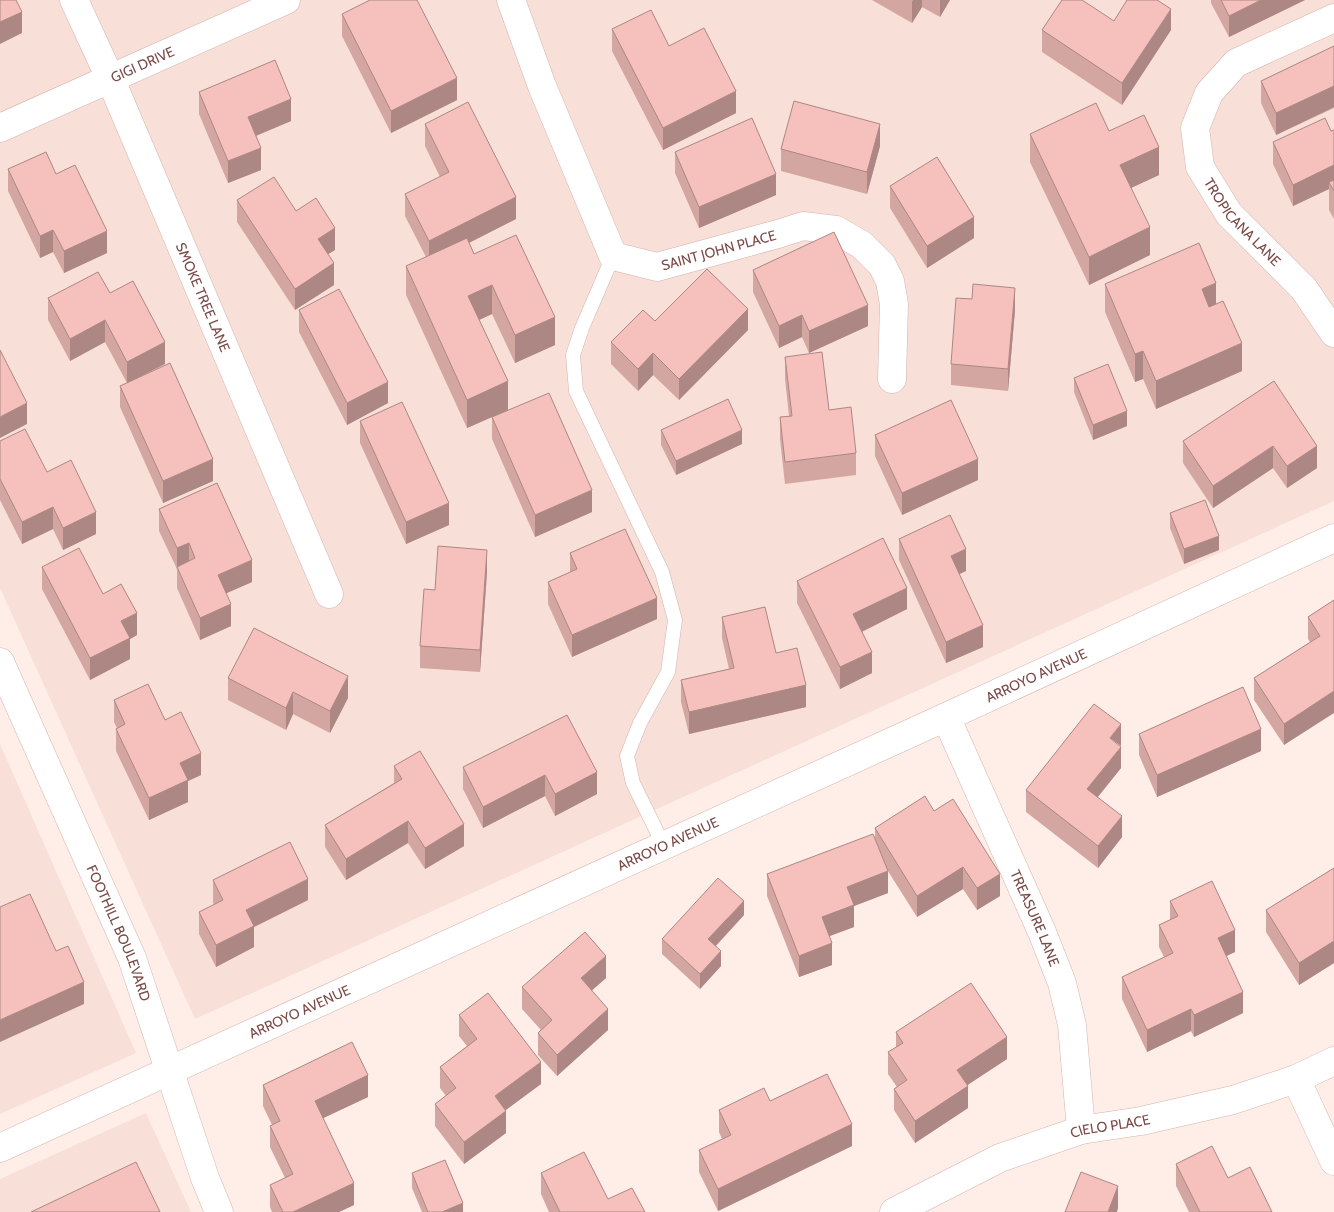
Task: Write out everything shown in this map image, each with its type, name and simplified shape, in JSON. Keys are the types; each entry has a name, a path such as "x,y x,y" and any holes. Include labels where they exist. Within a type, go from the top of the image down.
{"street":[{"name":"SMOKE TREE LANE","path":"74,0 110,78 329,594"},
{"name":"GIGI DRIVE","path":"0,128 286,0"},
{"path":"511,0 542,86 613,256"},
{"name":"TROPICANA LANE","path":"1334,18 1236,63 1209,93 1195,128 1200,168 1229,214 1304,289 1334,333"},
{"name":"SAINT JOHN PLACE","path":"613,256 657,267 803,226 836,230 862,245 882,265 890,280 894,304 892,379"},
{"name":"ARROYO AVENUE","path":"0,1148 946,718 1334,538"},
{"name":"FOOTHILL BOULEVARD","path":"0,662 132,958 205,1178 219,1212"},
{"name":"TREASURE LANE","path":"946,718 1042,932 1062,984 1072,1025 1081,1130"},
{"name":"CIELO PLACE","path":"894,1212 1000,1158 1081,1130 1141,1121 1233,1100 1296,1079 1334,1061"},
{"path":"1296,1079 1334,1162"}],"lane":[{"path":"613,256 582,328 573,355 576,391 662,572 675,620 668,672 640,723 627,756 634,783 664,846"}],"shaded area":[{"path":"0,0 1334,0 1334,501 195,1019 0,588"},
{"path":"0,744 136,1053 0,1114"},
{"path":"146,1113 191,1212 0,1212 0,1179"}],"building":[{"path":"0,0 16,0 22,12 0,22"},
{"path":"370,0 417,0 457,78 391,111 342,14"},
{"path":"1062,0 1082,0 1114,21 1127,0 1157,0 1171,9 1122,83 1042,30"},
{"path":"1221,0 1261,0 1229,16"},
{"path":"651,10 669,46 704,28 736,91 663,128 612,29"},
{"path":"1334,46 1334,86 1276,113 1261,81"},
{"path":"275,60 291,99 248,117 261,148 228,161 199,92"},
{"path":"794,101 880,124 867,172 781,149"},
{"path":"468,102 516,197 429,241 405,194 449,172 425,124"},
{"path":"1096,103 1109,131 1144,115 1159,147 1120,165 1150,227 1089,257 1030,134"},
{"path":"752,118 776,174 699,207 675,152"},
{"path":"1325,118 1331,131 1334,130 1334,165 1293,185 1273,142"},
{"path":"46,152 56,174 75,165 107,231 64,251 53,230 40,236 8,169"},
{"path":"937,157 974,217 927,246 890,186"},
{"path":"274,177 296,211 316,198 335,228 318,239 334,263 295,289 237,200"},
{"path":"1334,180 1334,191 1329,182"},
{"path":"834,232 868,305 809,331 802,315 779,326 753,270"},
{"path":"516,235 555,317 515,335 492,285 468,296 508,381 467,400 406,266 467,238 474,254"},
{"path":"1199,243 1216,283 1202,289 1209,307 1223,301 1242,343 1156,381 1143,351 1135,354 1105,284"},
{"path":"707,269 748,309 679,379 653,353 638,369 611,342 643,310 655,321"},
{"path":"98,272 110,293 133,281 165,342 127,362 105,320 70,339 48,298"},
{"path":"973,284 1015,288 1008,369 951,364 956,298 972,299"},
{"path":"339,289 388,382 347,403 299,310"},
{"path":"0,350 27,403 0,417"},
{"path":"822,352 829,410 851,407 856,453 785,462 780,417 792,416 785,357"},
{"path":"170,363 213,459 163,481 120,386"},
{"path":"1108,364 1127,411 1093,425 1074,378"},
{"path":"1274,381 1317,446 1287,466 1273,446 1213,486 1183,441"},
{"path":"549,393 592,490 535,515 492,417"},
{"path":"728,399 742,430 676,461 661,430"},
{"path":"951,400 978,459 902,493 875,435"},
{"path":"402,402 449,503 406,522 360,421"},
{"path":"25,429 47,472 71,460 96,512 63,528 53,507 22,522 0,479 0,441"},
{"path":"217,483 252,560 218,575 231,604 200,618 177,567 195,558 189,543 177,548 159,509"},
{"path":"1205,500 1219,536 1184,549 1170,513"},
{"path":"950,515 966,549 951,556 983,625 946,642 899,539"},
{"path":"625,529 657,598 572,635 548,582 577,569 570,553"},
{"path":"883,538 907,588 853,614 872,652 840,667 797,581"},
{"path":"438,546 487,550 480,650 420,646 424,589 435,590"},
{"path":"79,548 103,594 121,584 137,613 121,621 130,638 90,658 42,567"},
{"path":"1334,600 1334,691 1284,724 1254,678 1320,636 1308,617"},
{"path":"765,607 776,653 797,648 806,685 689,712 681,680 734,668 722,617"},
{"path":"254,628 348,676 330,711 293,692 286,708 228,678"},
{"path":"148,684 165,720 181,712 201,753 180,763 188,780 149,798 116,729 125,724 114,700"},
{"path":"1243,687 1261,729 1157,775 1139,734"},
{"path":"1094,704 1121,724 1110,738 1121,747 1087,789 1122,816 1098,846 1026,790"},
{"path":"567,715 597,772 555,794 545,775 483,807 463,767"},
{"path":"420,751 464,824 425,848 408,821 346,859 325,825 402,779 394,766"},
{"path":"925,796 934,811 953,799 1000,874 977,888 963,867 917,896 875,828"},
{"path":"873,834 888,871 847,887 854,905 822,917 832,943 799,956 767,874"},
{"path":"290,842 308,879 246,910 254,926 216,945 199,912 223,900 213,880"},
{"path":"1334,868 1334,941 1299,963 1266,910"},
{"path":"718,878 744,901 708,939 721,951 700,974 662,939"},
{"path":"1212,881 1235,930 1218,938 1243,992 1194,1015 1191,1009 1147,1030 1122,977 1173,953 1159,925 1178,916 1170,901"},
{"path":"30,894 56,951 68,946 84,982 0,1020 0,907"},
{"path":"585,932 606,956 581,978 608,1009 557,1055 538,1033 552,1020 522,987"},
{"path":"971,983 1007,1037 957,1070 968,1086 915,1121 894,1089 907,1080 888,1052 903,1043 896,1032"},
{"path":"488,993 541,1062 495,1096 506,1111 464,1142 435,1104 456,1088 440,1067 477,1039 459,1015"},
{"path":"352,1042 368,1075 315,1101 354,1183 293,1212 283,1212 270,1185 293,1174 270,1126 280,1121 263,1085"},
{"path":"827,1074 852,1124 718,1189 699,1150 731,1135 719,1110 764,1088 770,1101"},
{"path":"1212,1146 1228,1178 1250,1167 1272,1212 1200,1212 1176,1164"},
{"path":"584,1152 608,1199 632,1188 645,1212 560,1212 541,1173"},
{"path":"445,1160 463,1203 442,1212 428,1212 412,1173"},
{"path":"136,1162 160,1212 31,1212"},
{"path":"1081,1172 1118,1186 1108,1212 1065,1212"}]}
